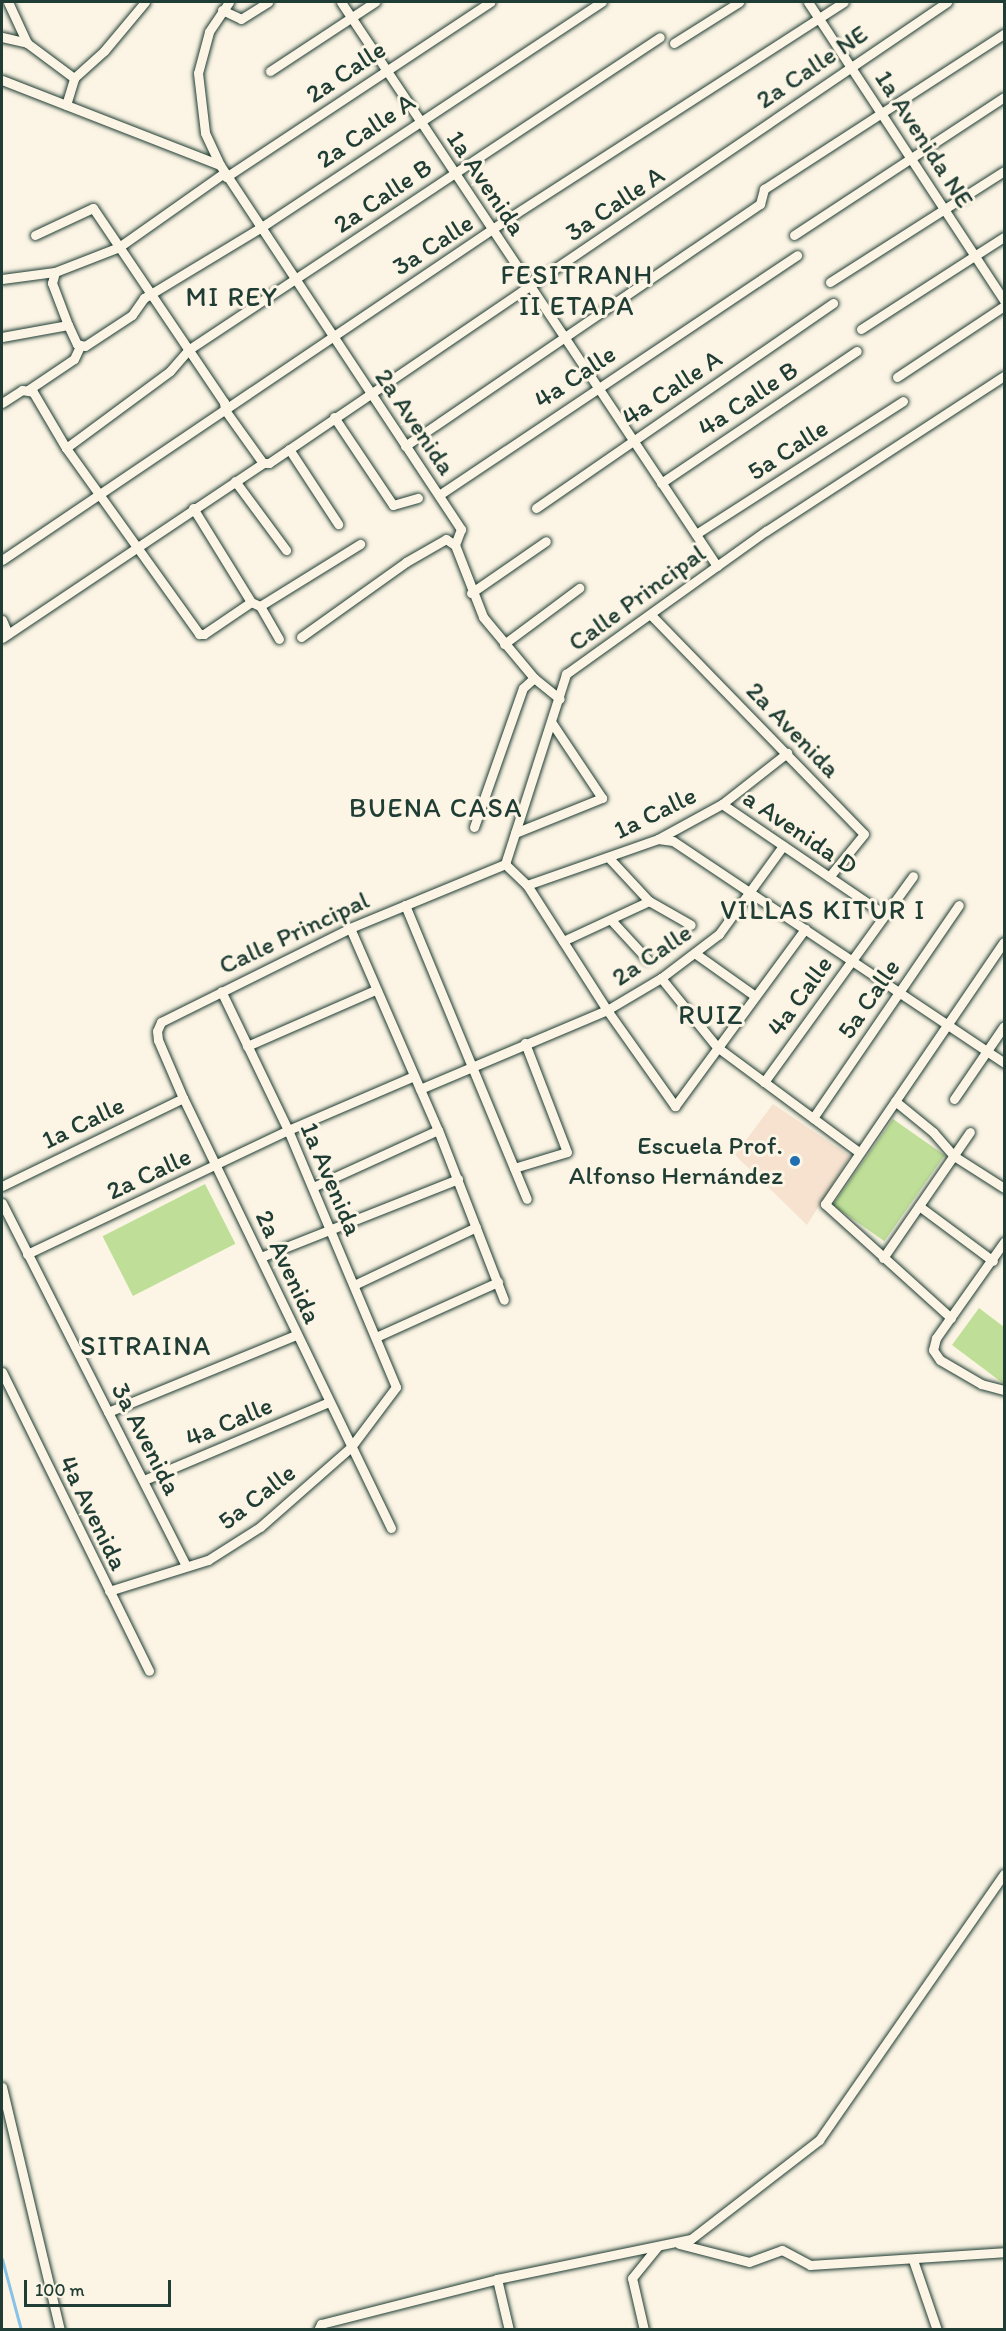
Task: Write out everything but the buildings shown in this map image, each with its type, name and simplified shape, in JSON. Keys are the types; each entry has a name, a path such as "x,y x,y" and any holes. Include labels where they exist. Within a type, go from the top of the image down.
{"street":[{"path":"8,2 27,43"},
{"path":"66,105 75,78 104,51 145,2"},
{"path":"223,172 205,133 198,73 209,32 229,2"},
{"path":"222,10 241,19 268,2"},
{"name":"1a Avenida","path":"340,2 494,231 562,338 717,566"},
{"path":"270,70 375,2"},
{"name":"2a Calle","path":"2,279 55,272 119,247 223,172 490,2"},
{"name":"2a Calle A","path":"2,403 28,390 74,358 80,346 132,315 144,298 153,296 260,228 419,120 602,2"},
{"path":"674,43 739,2"},
{"name":"1a Avenida NE","path":"808,2 1005,300"},
{"name":"3a Calle","path":"2,560 98,493 695,96 844,2"},
{"name":"2a Calle NE","path":"734,150 739,142 947,2"},
{"path":"405,446 760,204 764,189 1005,34"},
{"path":"2,37 27,43 75,78"},
{"name":"2a Calle B","path":"66,448 171,371 188,350 660,37"},
{"path":"2,80 223,172"},
{"path":"794,235 1005,97"},
{"name":"3a Calle A","path":"5,636 235,480 263,463 269,464 369,392 734,150"},
{"path":"830,282 946,211 1005,171"},
{"name":"2a Avenida","path":"223,172 461,529 455,545 471,593 504,644 534,678 560,699"},
{"path":"35,235 90,207 153,296 224,402 225,410 263,463"},
{"path":"861,329 1005,237"},
{"name":"4a Calle","path":"439,495 796,255"},
{"path":"55,272 52,283 68,326 80,346"},
{"name":"4a Calle A","path":"536,508 833,303"},
{"path":"897,377 1005,306"},
{"path":"2,337 68,326"},
{"name":"4a Calle B","path":"661,483 857,351"},
{"name":"Calle Principal","path":"161,1022 350,928 505,864 560,699 566,674 717,566 1005,376"},
{"path":"28,390 66,448 139,545 199,634 204,634 360,544"},
{"name":"5a Calle","path":"696,534 903,401"},
{"path":"334,417 393,505 418,498"},
{"path":"289,449 338,524"},
{"path":"235,480 286,550"},
{"path":"193,508 279,639"},
{"path":"301,637 406,562 446,539 455,545"},
{"path":"471,593 546,541"},
{"path":"504,644 579,588"},
{"name":"2a Avenida","path":"651,615 864,834 829,877"},
{"path":"2,620 5,636"},
{"path":"474,827 523,688 534,678"},
{"path":"515,833 602,798 552,723"},
{"name":"1a Calle","path":"527,885 658,839 722,804 787,753"},
{"name":"a Avenida D","path":"722,804 884,914"},
{"path":"673,841 675,830"},
{"path":"658,839 673,841 1005,1063"},
{"name":"2a Calle","path":"420,1089 607,1010 661,978 696,954 719,934 783,846"},
{"path":"609,858 649,901 691,926"},
{"path":"505,864 527,885 607,1010 675,1106 805,929"},
{"name":"4a Calle","path":"764,1082 913,876"},
{"path":"563,941 612,921 649,901"},
{"name":"5a Calle","path":"813,1118 959,904"},
{"path":"405,905 474,1066 527,1199"},
{"path":"612,921 647,959"},
{"path":"350,928 375,990 438,1130 504,1299"},
{"path":"951,1318 825,1204 948,1026 1000,957 1005,942"},
{"path":"696,954 755,996"},
{"path":"661,978 717,1047 859,1152"},
{"path":"247,1046 375,990"},
{"name":"1a Avenida","path":"221,991 288,1130 396,1387"},
{"name":"2a Avenida","path":"161,1022 157,1031 158,1040 183,1098 391,1528"},
{"path":"954,1099 1005,1026"},
{"path":"514,1168 567,1152 525,1043"},
{"name":"2a Calle","path":"27,1254 217,1166 288,1130 414,1076"},
{"name":"1a Calle","path":"2,1186 183,1098"},
{"path":"895,1101 933,1132 954,1156 1005,1188"},
{"path":"313,1187 438,1130"},
{"path":"883,1258 970,1132"},
{"path":"261,1257 458,1179"},
{"name":"3a Avenida","path":"2,1203 186,1566"},
{"path":"919,1206 993,1261"},
{"path":"354,1285 476,1227"},
{"path":"1005,1242 936,1338 933,1350 940,1360 981,1383 1005,1390"},
{"path":"376,1337 498,1282"},
{"path":"108,1412 296,1335"},
{"name":"4a Avenida","path":"2,1372 149,1671"},
{"name":"5a Calle","path":"109,1591 208,1560 260,1527 351,1447 396,1387"},
{"name":"4a Calle","path":"144,1480 329,1402"},
{"path":"318,2330 321,2324 497,2279 692,2240 819,2140 1005,1874"},
{"path":"2,2087 60,2330"},
{"path":"670,2244 749,2262 782,2250 810,2265 913,2260 1005,2252"},
{"path":"644,2330 632,2278 658,2246"},
{"path":"913,2260 938,2330"},
{"path":"497,2279 509,2330"}],"shaded area":[{"name":"Escuela Prof. Alfonso Hernández","path":"773,1104 850,1156 807,1225 735,1155"}],"green space":[{"path":"893,1119 945,1155 884,1241 833,1205"},
{"path":"205,1184 235,1244 133,1296 103,1236"},
{"path":"979,1308 1004,1327 1004,1384 952,1345"}],"waterway":[{"path":"2,2259 21,2330"}],"place":[{"name":"Escuela Prof. Alfonso Hernández","path":"795,1161"}],"district":[{"name":"FESITRANH II ETAPA","path":"577,290"},
{"name":"MI REY","path":"232,297"},
{"name":"BUENA CASA","path":"436,808"},
{"name":"VILLAS KITUR I","path":"823,910"},
{"name":"RUIZ","path":"711,1015"},
{"name":"SITRAINA","path":"146,1346"}]}
